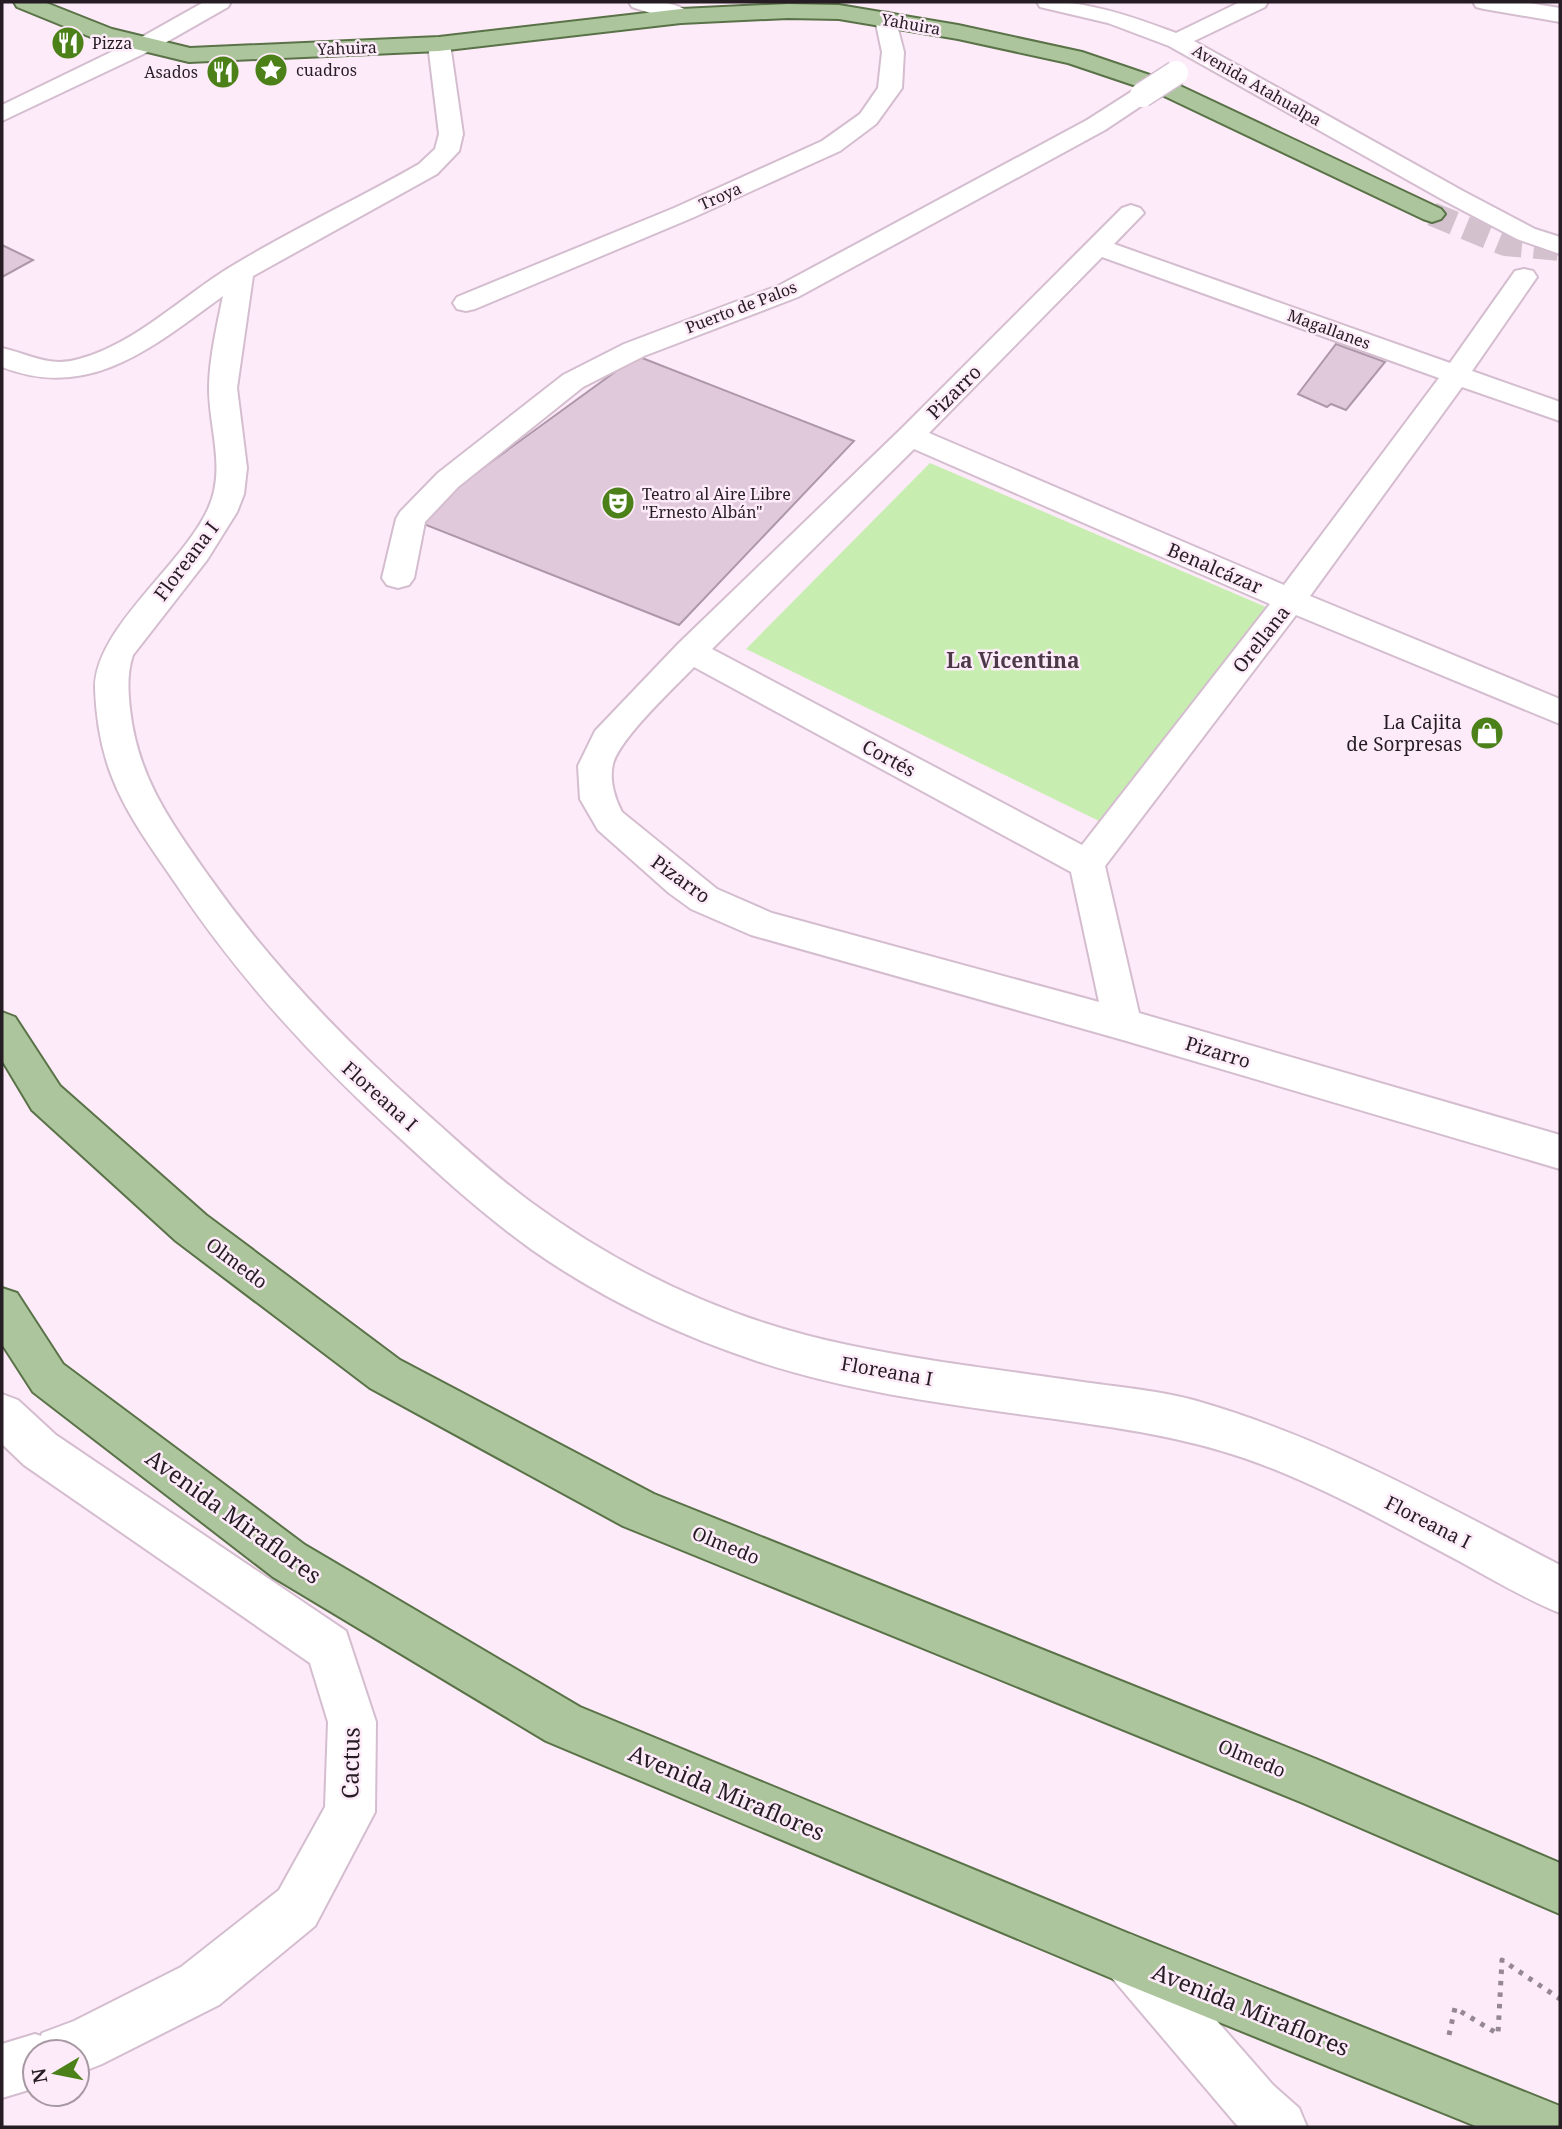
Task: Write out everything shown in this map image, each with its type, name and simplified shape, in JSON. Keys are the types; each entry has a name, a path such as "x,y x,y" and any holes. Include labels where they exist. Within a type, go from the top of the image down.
{"main road":[{"name":"Yahuira","path":"25,2 106,35 189,55 439,44 681,16 801,11 839,12 886,19 1074,57 1168,89 1432,214"},
{"path":"66,2 131,26 148,43"},
{"name":"Olmedo","path":"2,1028 46,1098 191,1228 385,1374 639,1510 1316,1784 1560,1889"},
{"name":"Avenida Miraflores","path":"2,1307 48,1378 289,1560 563,1724 1129,1959 1545,2127"}],"street":[{"path":"2,114 148,43 220,2"},
{"path":"640,2 681,16"},
{"name":"Avenida Atahualpa","path":"1048,2 1115,18 1177,41 1221,63 1454,196 1526,234 1560,246"},
{"path":"1085,2 1115,18"},
{"path":"1177,41 1257,2"},
{"path":"1484,2 1560,15"},
{"name":"Troya","path":"466,303 683,213 831,146 867,119 890,88 893,52 886,19"},
{"path":"2,356 24,366 51,370 76,368 103,360 137,344 240,272 411,179 442,158 447,151 451,134 439,44"},
{"name":"Puerto de Palos","path":"398,578 411,519 448,480 573,381 634,350 789,291 1096,125 1176,73 1221,63"},
{"name":"Avenida Atahualpa","path":"1454,196 1494,211 1560,224"},
{"name":"Pizarro","path":"1131,213 910,436 691,651 607,740 595,766 594,789 602,810 644,852 704,899 764,925 1123,1024 1560,1152"},
{"name":"Magallanes","path":"1097,247 1560,412"},
{"name":"Floreana I","path":"240,272 223,386 232,479 229,496 219,519 196,552 119,651 113,667 114,724 116,744 133,792 220,924 269,985 312,1032 385,1103 515,1214 573,1255 713,1328 765,1345 845,1365 1160,1414 1220,1429 1287,1452 1334,1473 1560,1590"},
{"name":"Orellana","path":"1087,864 1292,601 1457,375 1524,276"},
{"name":"Benalcázar","path":"910,436 1292,601 1560,712"},
{"name":"Cortés","path":"691,651 1087,864"},
{"path":"1087,864 1123,1024"},
{"name":"Cactus","path":"2,1415 40,1450 329,1648 352,1722 350,1812 297,1908 200,1986 91,2041"},
{"path":"1129,1959 1254,2104 1280,2127"},
{"path":"2,2071 21,2065"}],"path":[{"path":"1438,2084 1455,2008 1498,2034 1502,1960 1560,1999"}],"green space":[{"path":"930,463 1266,607 1103,823 746,649"}],"building":[{"path":"2,245 33,260 2,277"},
{"path":"1336,344 1385,362 1346,410 1331,404 1327,407 1298,394"},
{"name":"Teatro al Aire Libre \"Ernesto Albán\"","path":"637,356 854,441 679,625 421,523 462,483"}],"tunnel":[{"path":"1432,214 1505,244 1560,249"}],"place":[{"name":"Pizza","path":"68,43"},
{"name":"cuadros","path":"271,70"},
{"name":"Asados","path":"223,72"},
{"name":"Teatro al Aire Libre \"Ernesto Albán\"","path":"618,503"},
{"name":"La Cajita de Sorpresas","path":"1487,733"}],"district":[{"name":"La Vicentina","path":"1013,660"}]}
